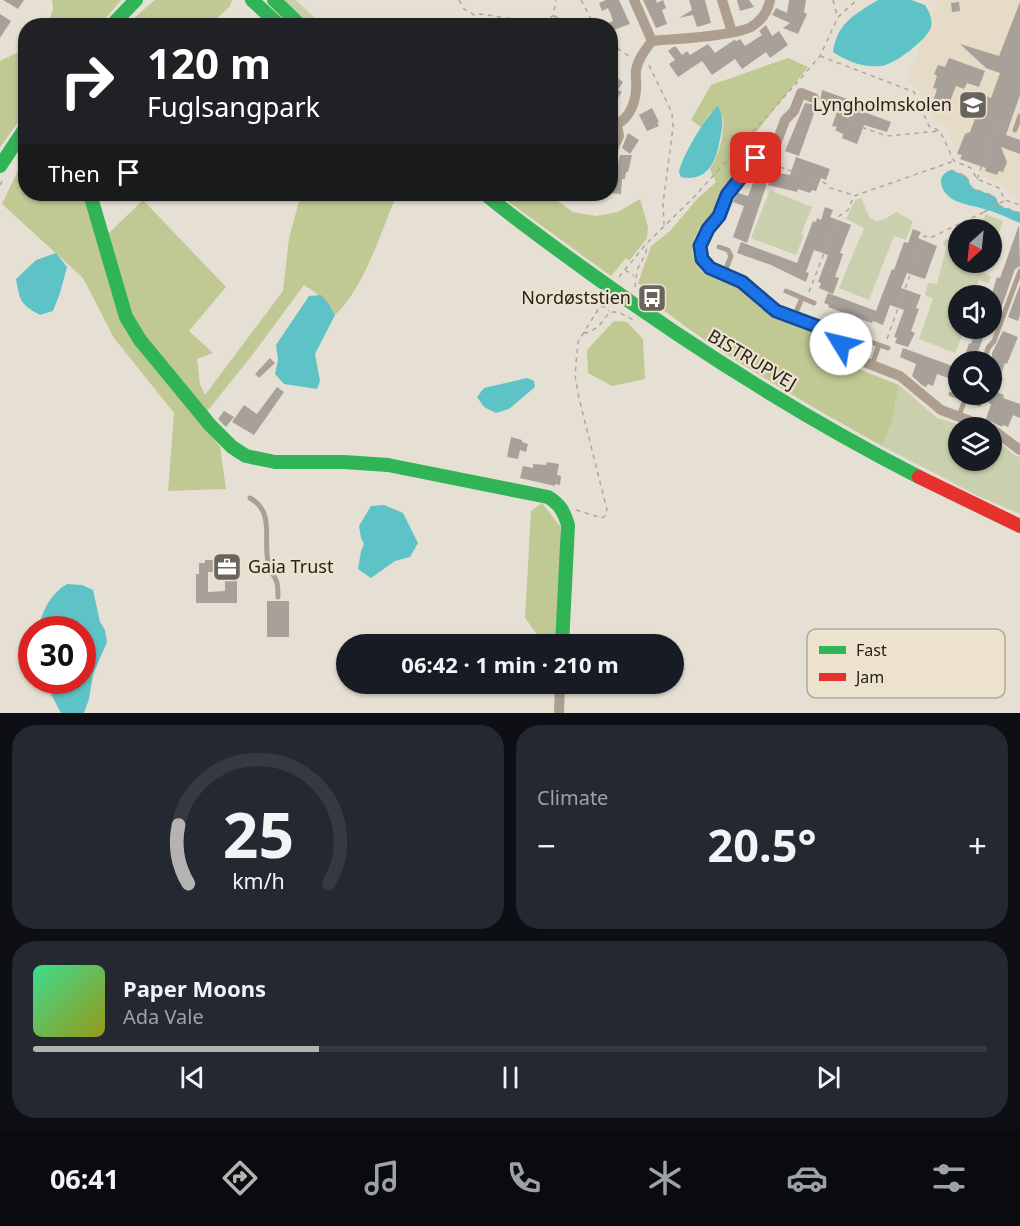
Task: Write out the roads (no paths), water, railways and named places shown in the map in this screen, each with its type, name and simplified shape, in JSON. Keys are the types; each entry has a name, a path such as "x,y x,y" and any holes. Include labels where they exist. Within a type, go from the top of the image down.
{"street":[{"path":"118,18 134,0"},
{"path":"252,0 271,18"},
{"path":"274,0 293,18"},
{"path":"634,0 652,41"},
{"path":"722,0 732,32"},
{"path":"618,123 626,118 633,104 636,69 641,55 652,41 732,32 750,27 762,18 770,0"},
{"path":"814,98 801,93 794,111 785,120 769,163 756,158 727,195 719,216 708,229 700,246 702,259 710,268 742,282 776,311 827,330 854,358 900,376 941,410 959,416"},
{"path":"0,166 18,139"},
{"path":"92,201 126,317 140,340 210,425 232,447 246,456 274,462 344,462 388,465 548,497 559,503 568,525 563,634"},
{"name":"BISTRUPVEJ","path":"493,201 638,308 702,352 863,448 1020,526"},
{"path":"1002,437 1020,450"},
{"path":"558,713 559,694"}],"lane":[{"path":"1015,130 1020,116"},
{"path":"719,247 728,250 731,256 724,274"},
{"path":"987,351 994,341 1020,271"},
{"path":"786,291 814,303"},
{"path":"794,317 804,298"},
{"path":"862,339 884,346 872,365"},
{"path":"959,416 966,405"},
{"path":"250,498 258,502 265,513 266,553 277,584 278,597"}],"water":[{"path":"878,0 911,0 925,5 931,21 929,32 902,56 887,65 868,66 833,52 838,34 848,20"},
{"path":"718,106 722,116 722,129 712,165 696,177 681,177 679,172 689,147 707,118"},
{"path":"951,170 966,176 972,188 994,196 1000,206 1020,213 1020,223 951,198 944,190 941,181 945,173"},
{"path":"56,253 67,267 53,311 40,315 28,308 22,301 16,279 36,260"},
{"path":"321,295 335,315 315,354 320,381 317,389 284,384 275,374 278,360 276,345 309,296"},
{"path":"527,378 534,381 535,387 509,409 496,413 484,407 477,397 484,388"},
{"path":"384,505 403,513 418,543 410,557 395,561 371,578 358,569 364,544 359,526 371,506"},
{"path":"67,584 82,585 93,590 107,642 96,667 96,616 42,616 61,588"},
{"path":"51,694 90,694 84,713 61,713"}],"place":[{"name":"Lyngholmskolen","path":"973,105"},
{"name":"Nordøststien","path":"652,298"},
{"name":"Gaia Trust","path":"227,567"}]}
